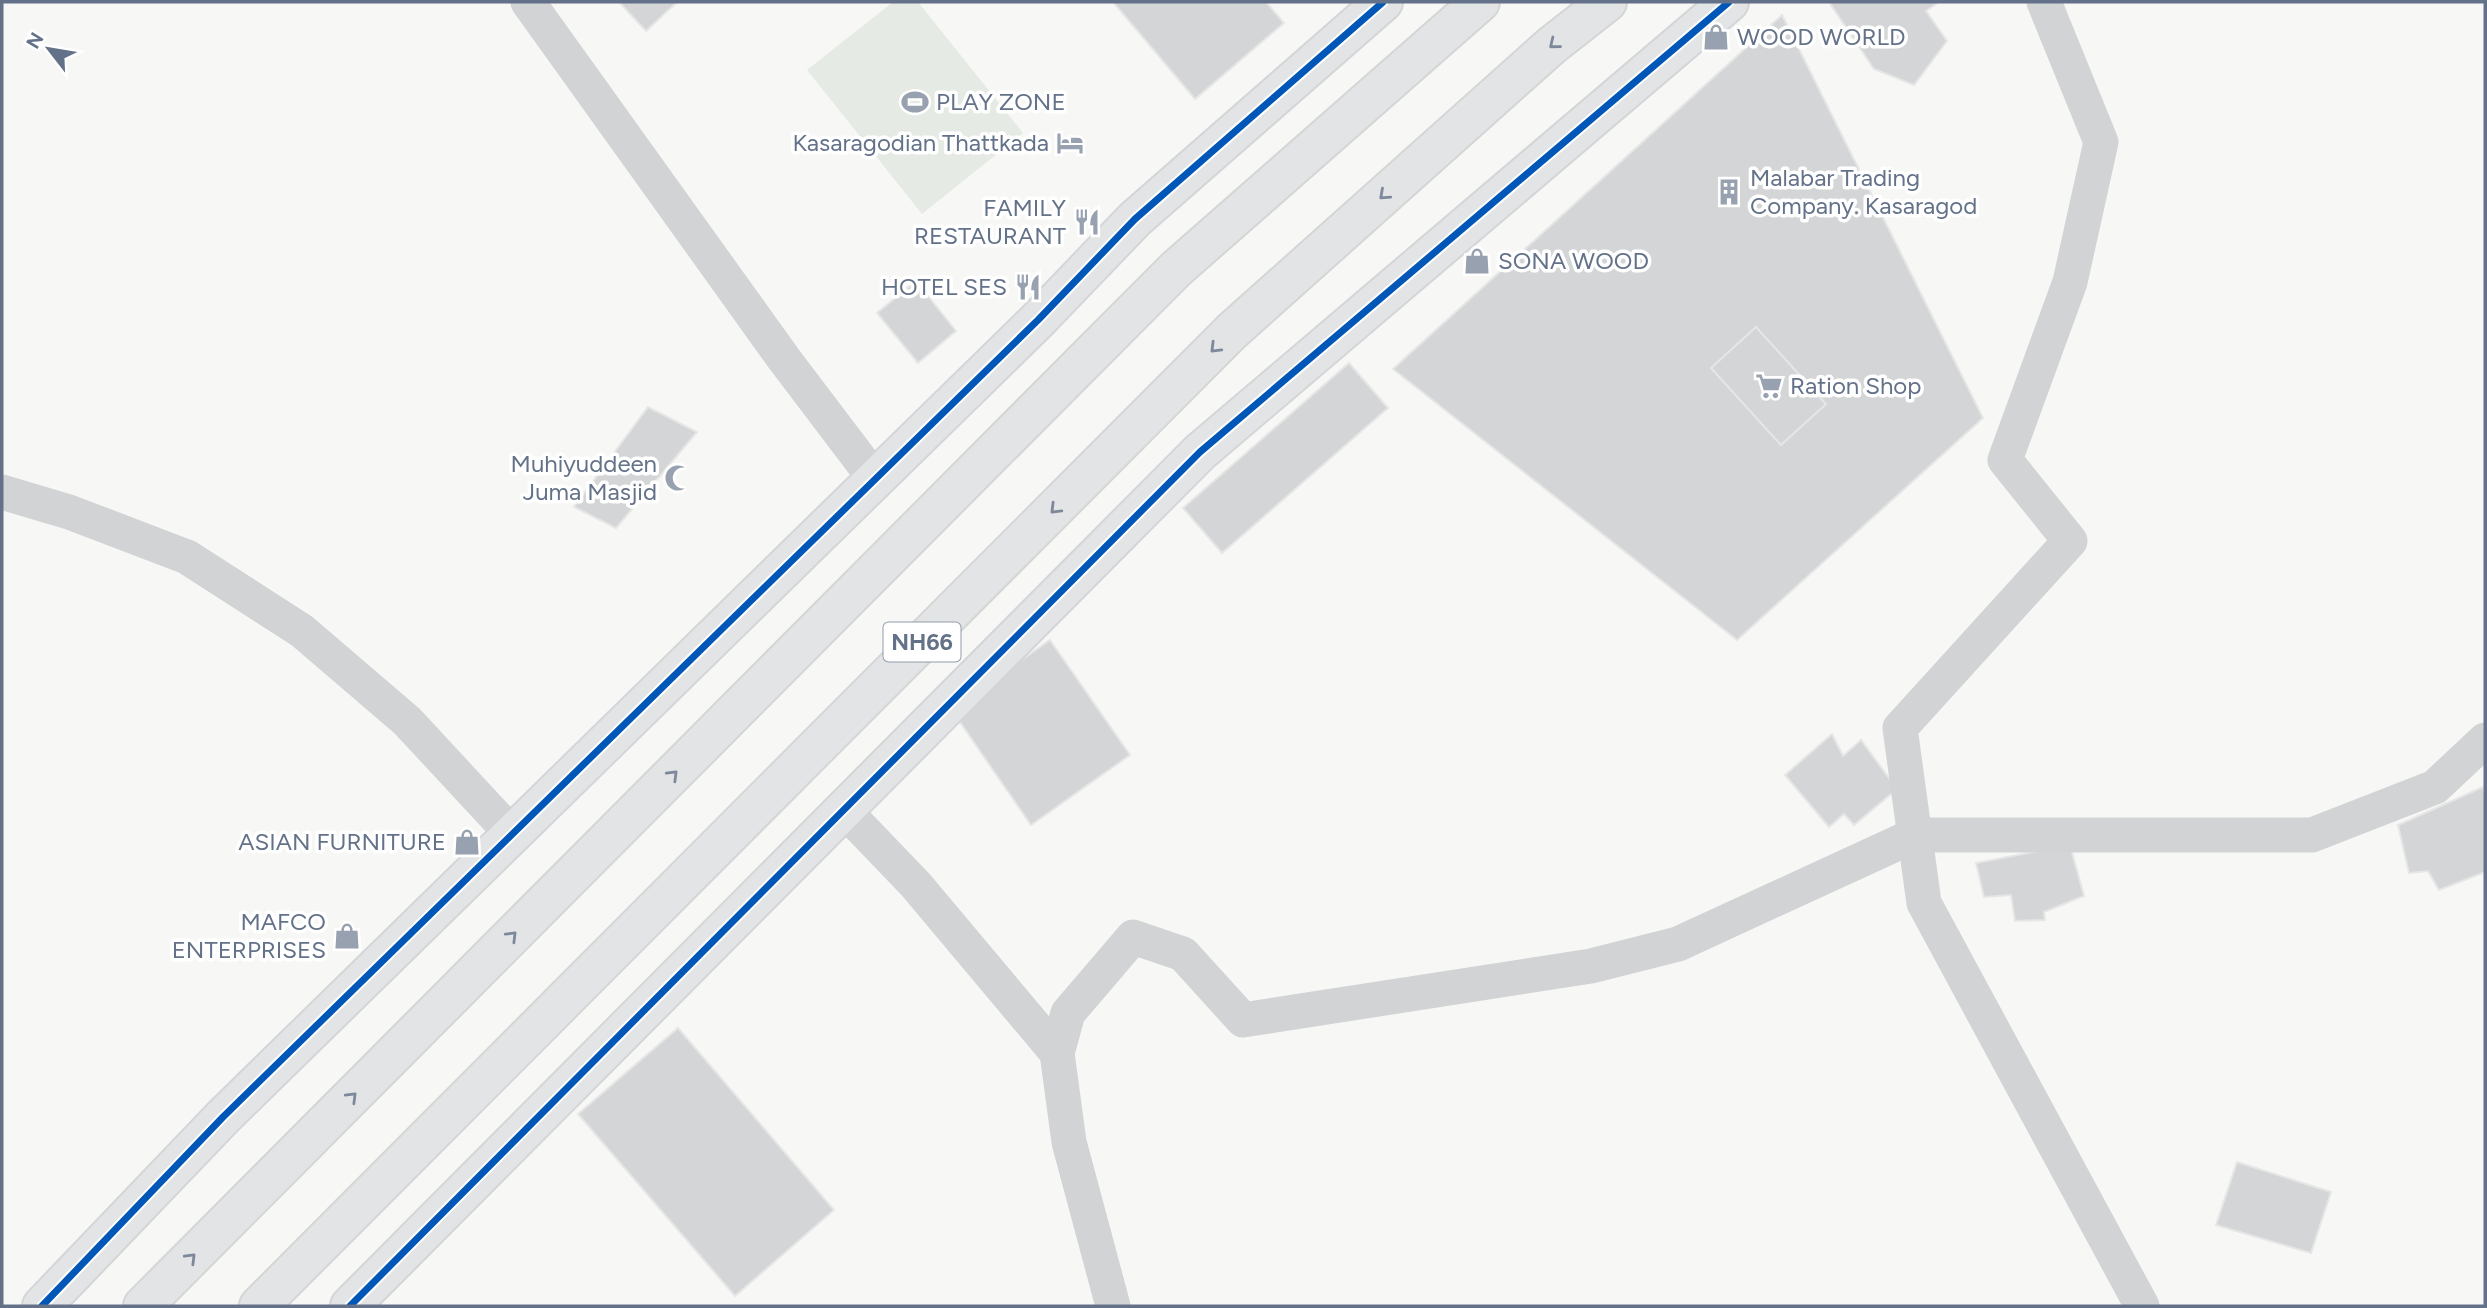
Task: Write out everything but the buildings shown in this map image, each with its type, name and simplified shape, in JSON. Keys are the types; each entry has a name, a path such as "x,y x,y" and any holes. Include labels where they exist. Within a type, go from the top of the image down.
{"main road":[{"path":"42,1306 223,1117 1038,320 1135,219 1383,2"},
{"path":"143,1306 1176,269 1480,2"},
{"name":"NH66","path":"259,1306 1232,331 1551,46 1607,2"},
{"path":"350,1306 1200,452 1729,2"}],"street":[{"path":"528,2 784,359 875,479"},
{"path":"2044,2 2101,142 2070,282 2005,460 2070,541 1900,728 1924,903 2142,1306"},
{"path":"2,492 69,512 187,557 302,631 407,721 512,834"},
{"path":"1113,1306 1069,1142 1057,1053 1068,1013 1132,937 1183,954 1243,1020 1591,966 1678,944 1915,835 2312,835 2435,787 2485,740"},
{"path":"844,810 916,885 1057,1053"}],"shaded area":[{"name":"PLAY ZONE","path":"893,2 918,2 1023,133 922,214 807,70"}],"cycle path":[{"path":"42,1306 223,1117 1038,320 1135,219 1383,2"},
{"path":"350,1306 1200,452 1729,2"}],"place":[{"name":"WOOD WORLD","path":"1716,37"},
{"name":"PLAY ZONE","path":"915,102"},
{"name":"Kasaragodian Thattkada","path":"1070,143"},
{"name":"Malabar Trading Company. Kasaragod","path":"1729,192"},
{"name":"FAMILY RESTAURANT","path":"1087,222"},
{"name":"SONA WOOD","path":"1477,261"},
{"name":"HOTEL SES","path":"1028,287"},
{"name":"Ration Shop","path":"1769,386"},
{"name":"Muhiyuddeen Juma Masjid","path":"678,478"},
{"name":"ASIAN FURNITURE","path":"467,842"},
{"name":"MAFCO ENTERPRISES","path":"347,936"}]}
